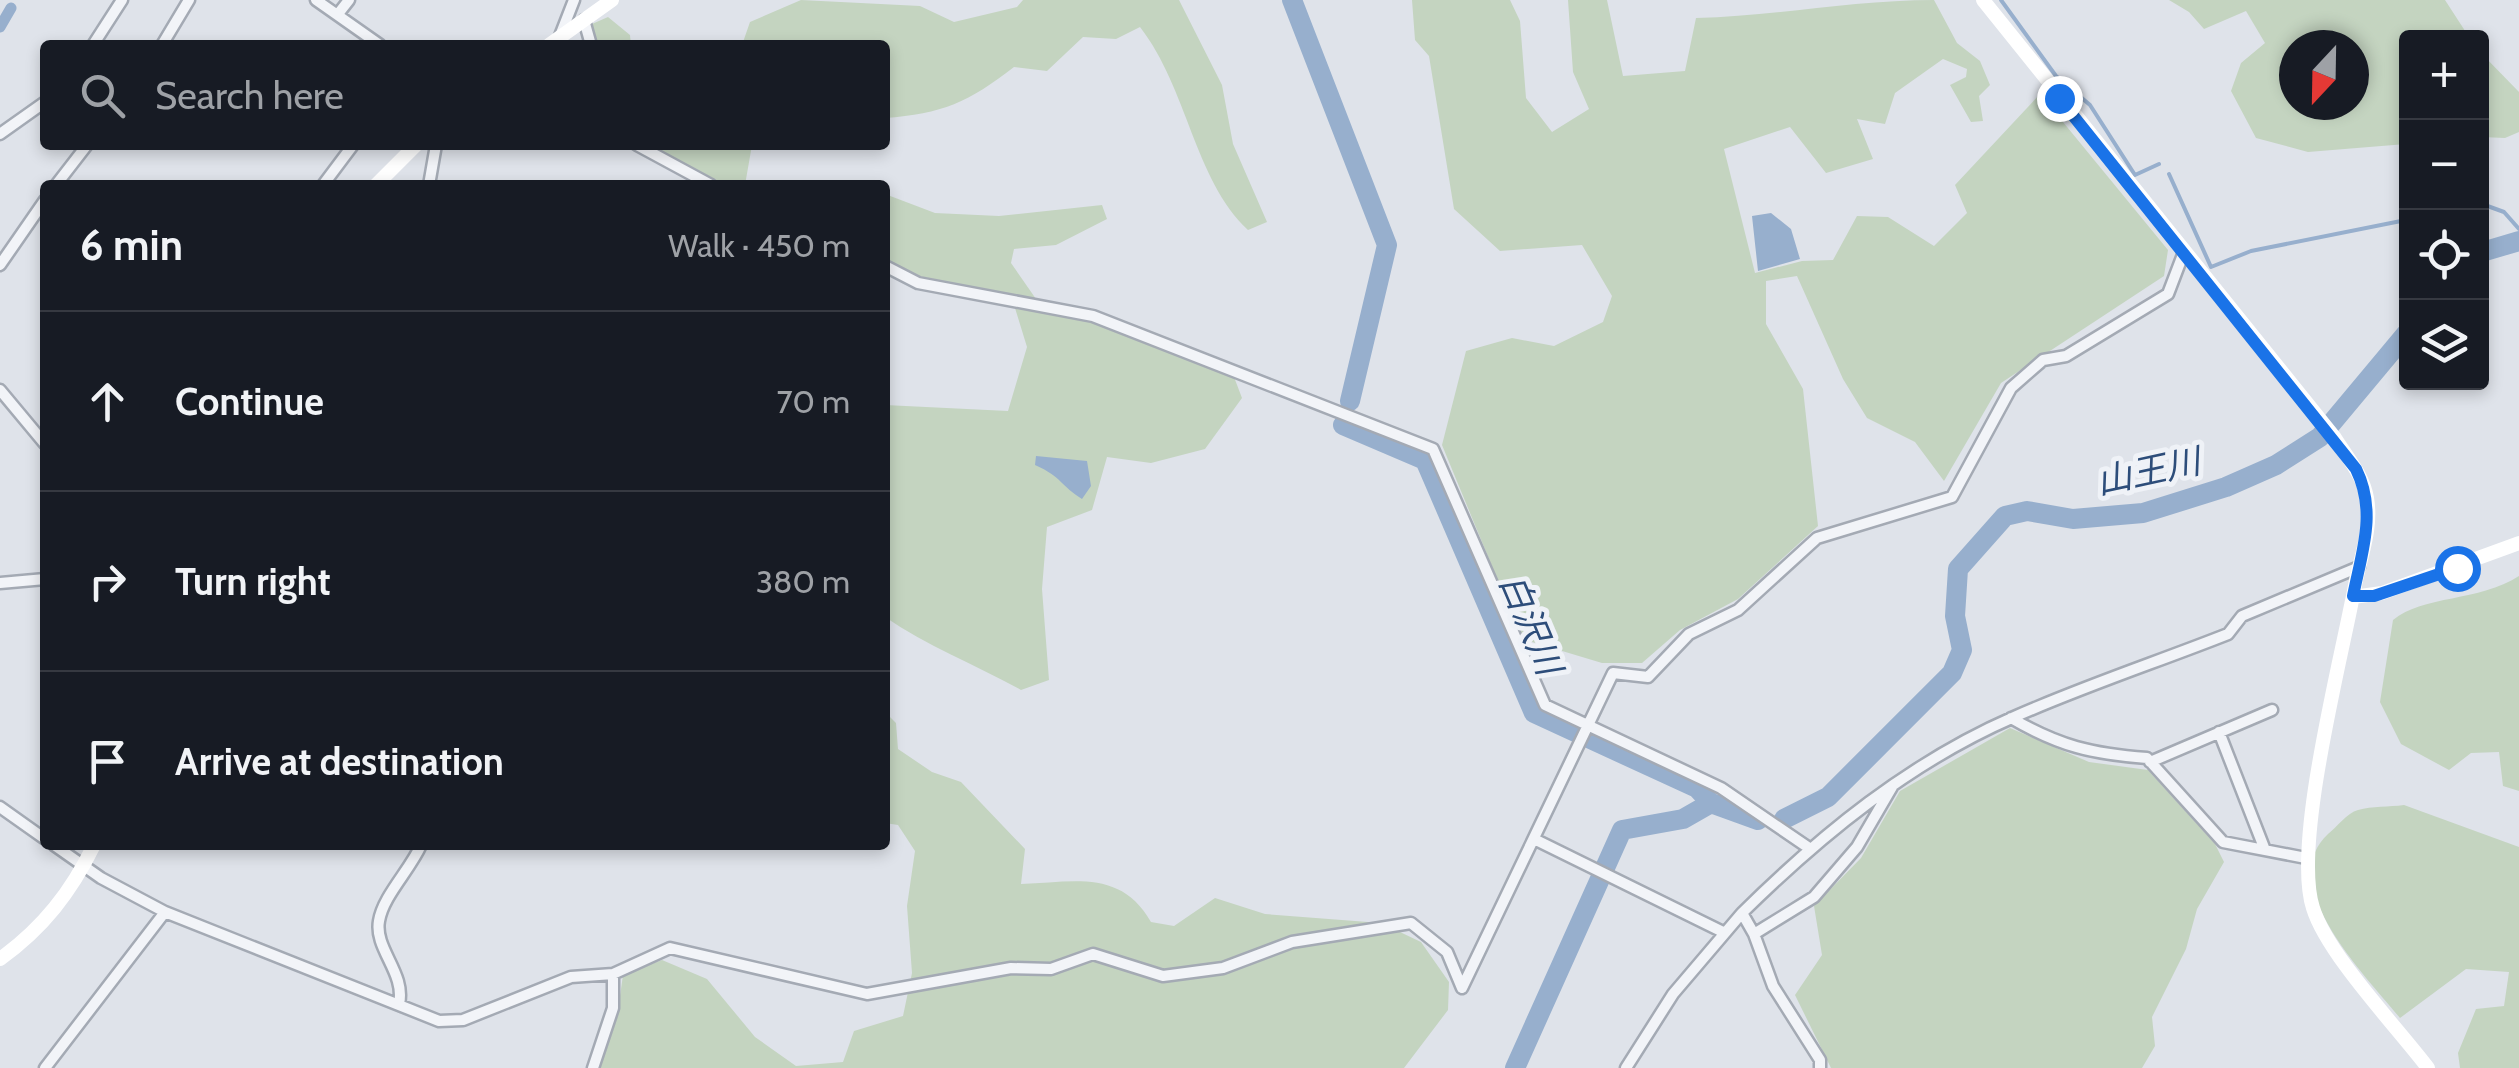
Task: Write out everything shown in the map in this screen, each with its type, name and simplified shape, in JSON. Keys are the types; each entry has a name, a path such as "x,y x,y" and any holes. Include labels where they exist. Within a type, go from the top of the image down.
{"street":[{"path":"96,40 122,0"},
{"path":"165,40 189,0"},
{"path":"316,0 373,40"},
{"path":"338,14 348,0"},
{"path":"554,40 574,0"},
{"path":"555,40 612,0"},
{"path":"1982,0 2335,438 2366,492 2369,524 2306,858 2314,912 2330,940 2428,1068"},
{"path":"584,20 590,40"},
{"path":"0,134 40,106"},
{"path":"60,180 83,150"},
{"path":"328,180 349,150"},
{"path":"381,180 411,150"},
{"path":"430,180 435,150"},
{"path":"646,150 703,180"},
{"path":"0,265 40,207"},
{"path":"61,850 165,912 439,1021 463,1020 572,977 613,974 670,948 866,994 1010,968 1051,969 1093,954 1164,976 1223,968 1292,942 1411,923 1446,952 1462,988 1614,673 1648,677 1690,634 1738,610 1818,538 1952,497 2011,388 2043,360 2066,356 2168,294 2184,252"},
{"path":"890,269 918,283 1093,316 1433,449 1545,705 1720,788 1808,848"},
{"path":"0,390 40,438"},
{"path":"2353,596 2382,594 2519,543"},
{"path":"1626,1068 1673,994 1742,914 1808,848 1893,786 2010,718 2228,634 2242,616 2359,567"},
{"path":"0,582 40,579"},
{"path":"2010,718 2042,736 2091,754 2150,762 2272,710"},
{"path":"2219,732 2265,850"},
{"path":"2150,762 2223,842 2306,858"},
{"path":"1754,934 1814,897 1858,847 1893,786"},
{"path":"0,807 40,835"},
{"path":"1534,839 1725,934"},
{"path":"0,958 30,938 58,907 92,850"},
{"path":"399,1004 402,988 377,926 384,903 410,872 419,850"},
{"path":"44,1068 165,912"},
{"path":"1742,914 1754,934 1773,986 1820,1060 1820,1068"},
{"path":"593,1068 613,1008 613,974"}],"green space":[{"path":"801,0 920,6 954,22 1017,7 1023,0 1179,0 1222,85 1233,144 1267,222 1248,230 1230,209 1203,160 1170,78 1140,27 1116,39 1083,37 1047,71 1014,67 954,104 890,117 890,40 744,40 750,22"},
{"path":"1412,0 1510,0 1520,21 1526,98 1552,132 1589,109 1573,72 1568,0 1607,0 1623,76 1685,71 1696,18 1934,0 1957,43 1980,61 1990,85 1979,96 1983,121 1971,122 1950,85 1966,77 1967,69 1943,59 1895,93 1885,124 1857,119 1873,159 1826,173 1790,127 1724,149 1755,273 1802,261 1833,260 1857,216 1888,217 1934,246 1967,213 1955,185 2040,94 2168,250 2164,276 2001,383 1944,481 1915,442 1867,418 1843,379 1797,276 1766,281 1766,324 1803,389 1818,526 1738,599 1680,630 1642,663 1602,663 1522,639 1442,445 1466,351 1512,338 1554,346 1603,322 1612,296 1582,245 1500,251 1454,209 1429,56 1415,40"},
{"path":"2169,0 2445,0 2464,30 2399,30 2399,145 2308,152 2256,138 2231,91 2241,63 2265,43 2246,11 2204,29 2189,12"},
{"path":"608,17 630,35 630,40 596,40 592,24"},
{"path":"2489,61 2519,92 2519,132 2505,138 2489,137"},
{"path":"660,150 751,150 746,180 716,180"},
{"path":"890,196 935,213 999,216 1102,205 1107,219 1056,245 1014,249 1011,263 1036,299 918,276 890,262"},
{"path":"1015,308 1085,320 1234,377 1242,398 1205,449 1151,463 1107,457 1092,510 1047,527 1042,589 1049,680 1021,690 890,620 890,405 1008,411 1027,347"},
{"path":"2519,576 2519,791 2503,786 2499,752 2471,753 2449,770 2401,744 2380,702 2393,620 2420,606 2487,590"},
{"path":"890,717 896,723 898,749 932,772 961,782 1025,849 1021,884 1078,881 1111,886 1139,905 1151,922 1174,926 1215,898 1265,914 1381,923 1421,942 1449,982 1448,1010 1404,1068 599,1068 618,1010 623,975 662,960 707,979 755,1037 796,1066 843,1062 854,1031 903,1016 912,973 907,906 915,851 898,825 890,824"},
{"path":"2010,728 2089,762 2148,770 2215,844 2224,862 2197,909 2186,949 2152,1017 2155,1046 2142,1068 1831,1068 1795,995 1822,955 1814,906 1861,858 1900,791"},
{"path":"2404,805 2519,847 2519,1068 2460,1068 2458,1053 2476,1009 2504,1006 2509,972 2466,969 2400,1018 2349,956 2318,904 2312,879 2314,855 2328,834 2358,810"}],"water":[{"path":"1771,213 1791,229 1800,259 1758,271 1752,216"},
{"path":"1036,456 1087,461 1091,486 1082,499 1035,465"}],"waterway":[{"name":"白沢川","path":"1292,0 1387,245 1350,401"},
{"path":"2001,0 2056,76 2090,105 2135,175 2159,164"},
{"path":"0,27 11,8"},
{"path":"2169,174 2211,267 2251,251 2399,221"},
{"path":"2489,207 2504,212 2519,229"},
{"name":"山王川","path":"2489,250 2519,241"},
{"name":"山王川","path":"1784,819 1828,797 1952,673 1962,650 1955,616 1958,569 2005,516 2027,511 2073,519 2143,513 2226,487 2276,465 2320,437 2399,342"},
{"name":"白沢川","path":"1343,425 1425,460 1534,713 1697,788 1711,803 1758,820"},
{"name":"山王川","path":"1515,1068 1622,830 1683,819 1711,803"}],"route":[{"path":"2059,98 2356,469 2366,492 2369,524 2353,596 2374,596 2457,568"}]}
